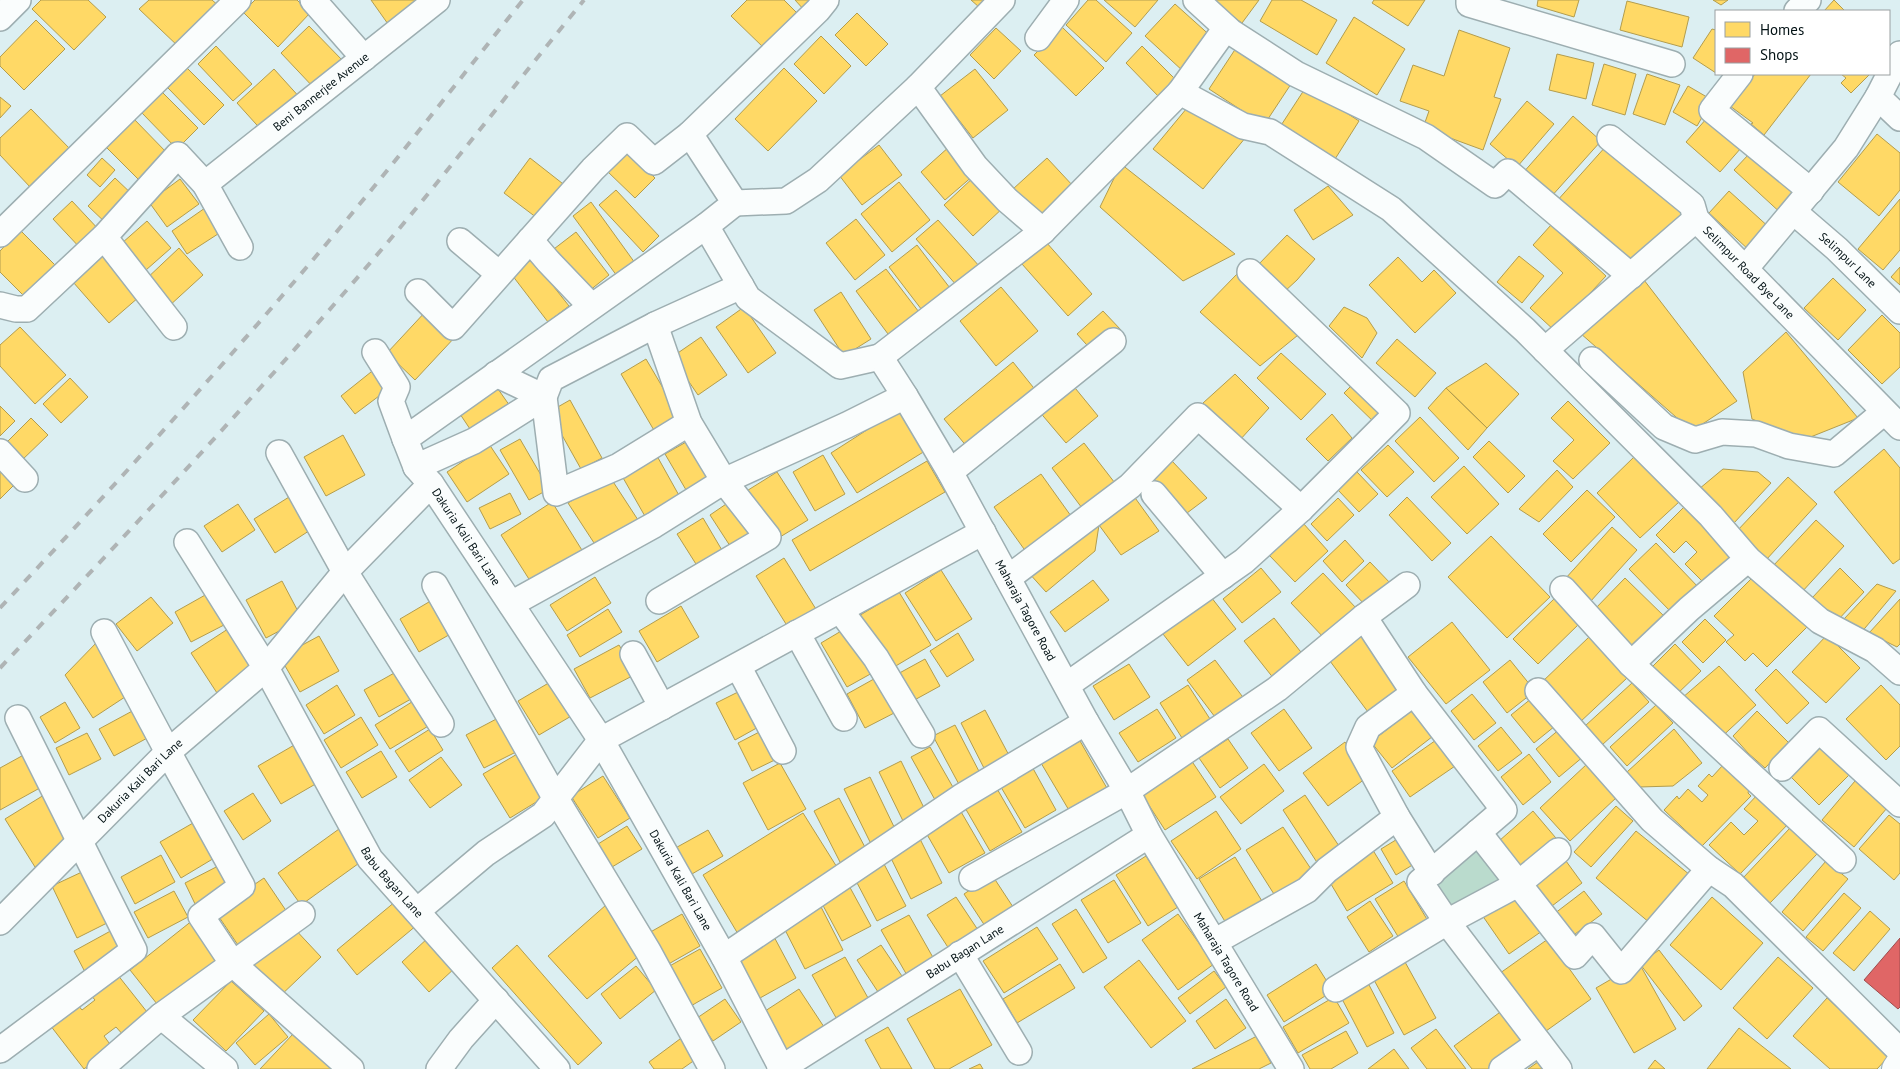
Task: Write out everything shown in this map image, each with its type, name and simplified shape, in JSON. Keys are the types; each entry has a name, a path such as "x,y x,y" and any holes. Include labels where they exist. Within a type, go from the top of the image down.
{"main road":[{"path":"1896,1069 1900,1063"}],"street":[{"path":"0,18 18,0"},
{"path":"0,234 238,0"},
{"path":"313,0 364,58"},
{"name":"Beni Bannerjee Avenue","path":"205,184 436,0"},
{"path":"418,292 453,327 593,169 626,136 654,162 690,134 818,10 826,0"},
{"path":"406,439 706,226 735,203 786,201 818,180 918,87 1002,0"},
{"path":"1038,38 1066,0"},
{"path":"1196,0 1226,28 1296,74 1426,137 1495,185 1508,172 1631,276"},
{"path":"1469,0 1469,4 1672,64"},
{"path":"1798,10 1808,0"},
{"path":"706,226 748,298 840,366 880,357 1043,231 1180,92 1226,28"},
{"path":"1890,74 1900,54"},
{"path":"1739,75 1712,110 1811,191"},
{"path":"1745,270 1846,148 1878,97 1889,75"},
{"path":"918,87 975,166 1007,200 1043,231"},
{"path":"1180,92 1242,126 1270,132 1391,209 1545,350 1711,516 1748,559 1820,621 1875,650 1900,672"},
{"path":"1878,97 1900,118"},
{"path":"690,134 735,203"},
{"path":"1610,138 1692,205 1696,219"},
{"path":"0,305 16,309 27,309 104,237 178,155 205,184 240,247"},
{"name":"Selimpur Lane","path":"1794,212 1837,249 1900,311"},
{"name":"Selimpur Road Bye Lane","path":"1545,350 1696,219 1892,419"},
{"path":"104,237 174,327"},
{"path":"530,240 548,262 591,306"},
{"path":"460,241 500,274"},
{"path":"1067,685 1244,561 1301,509 1397,413 1250,272"},
{"path":"689,422 618,466 556,493 544,397 550,379 655,325 741,286"},
{"path":"655,325 689,422 724,481 768,537 658,601"},
{"path":"950,472 1114,341"},
{"path":"375,352 397,387 391,401 423,476 544,397"},
{"name":"Maharaja Tagore Road","path":"880,357 950,472 1086,722 1127,791 1149,835 1291,1069"},
{"path":"1592,360 1664,427 1696,440 1722,432 1756,434 1789,446 1834,454 1892,419"},
{"path":"496,374 544,397"},
{"path":"511,604 654,525 724,481 847,425 905,396"},
{"path":"1008,578 1130,486 1198,416 1301,509"},
{"path":"0,452 25,479"},
{"path":"279,452 345,572 441,724"},
{"name":"Dakuria Kali Bari Lane","path":"0,922 168,752 266,668 423,476 601,740 724,957 781,1069"},
{"path":"1154,494 1223,576"},
{"path":"417,911 486,853 543,815 601,740 983,532"},
{"name":"Babu Bagan Lane","path":"187,542 266,668 370,859 557,1069"},
{"path":"1631,664 1689,609 1748,559"},
{"path":"435,585 556,799 648,951 712,1069"},
{"path":"972,878 1127,791 1276,689 1364,617 1407,585"},
{"path":"1563,589 1631,664 1843,860"},
{"path":"840,610 876,658 922,736"},
{"path":"1364,617 1414,692 1504,810 1420,882 1446,922 1559,1069"},
{"path":"104,632 242,886 201,916 233,964 351,1069"},
{"path":"797,633 844,718"},
{"path":"633,654 662,707"},
{"path":"738,666 783,751"},
{"path":"1538,691 1652,820 1709,869 1733,885 1900,1051"},
{"path":"1414,692 1368,727 1359,747 1397,817 1432,873"},
{"path":"0,1050 134,950 18,718"},
{"path":"724,957 961,797 1086,722"},
{"path":"1782,768 1819,730 1900,804"},
{"path":"1214,942 1307,890 1326,870 1397,817"},
{"path":"1478,832 1575,956 1593,936 1620,971 1709,869"},
{"name":"Babu Bagan Lane","path":"781,1069 1149,835"},
{"path":"1336,989 1446,922 1518,884 1558,851"},
{"path":"100,1069 161,1016 302,914"},
{"path":"960,954 1019,1052"},
{"path":"439,1069 461,1039 496,1000"},
{"path":"161,1016 225,1069"},
{"path":"1502,1069 1539,1043"}],"green space":[{"path":"1476,838 1507,877 1447,917 1424,884"}],"building: Homes":[{"path":"41,0 88,0 106,17 74,50 32,9"},
{"path":"149,0 212,0 220,7 180,48 139,9"},
{"path":"255,0 297,0 310,13 278,47 243,12"},
{"path":"371,0 416,0 418,2 388,24"},
{"path":"747,0 784,0 799,15 765,49 731,16"},
{"path":"795,0 816,0 805,11"},
{"path":"971,0 985,0 979,7"},
{"path":"1088,0 1096,0 1132,33 1106,62 1066,25"},
{"path":"1104,0 1158,0 1135,27"},
{"path":"1210,0 1259,0 1242,23"},
{"path":"1272,0 1301,0 1337,20 1317,55 1260,21"},
{"path":"1374,0 1425,0 1408,26 1372,3"},
{"path":"1538,0 1579,0 1574,17 1537,6"},
{"path":"1713,0 1728,0 1721,5"},
{"path":"1834,0 1844,10 1825,10"},
{"path":"1627,1 1689,17 1682,47 1620,30"},
{"path":"1175,4 1214,39 1184,72 1145,36"},
{"path":"857,13 888,44 866,66 835,35"},
{"path":"1354,17 1405,49 1377,95 1326,63"},
{"path":"36,20 65,49 24,90 0,66 0,57"},
{"path":"309,26 343,61 315,89 281,53"},
{"path":"1062,27 1104,68 1076,96 1034,55"},
{"path":"996,28 1021,51 994,79 970,55"},
{"path":"1712,29 1715,30 1715,72 1693,58"},
{"path":"1459,30 1510,48 1494,97 1501,99 1483,150 1423,128 1429,111 1400,101 1413,65 1444,76"},
{"path":"821,36 851,66 824,94 794,64"},
{"path":"1238,45 1293,81 1264,125 1209,89"},
{"path":"216,46 252,84 233,101 198,64"},
{"path":"1142,46 1177,81 1160,98 1126,63"},
{"path":"1557,54 1594,63 1586,99 1549,90"},
{"path":"1604,64 1636,74 1625,115 1592,105"},
{"path":"187,68 224,105 204,125 168,88"},
{"path":"784,68 817,101 768,151 735,119"},
{"path":"274,69 302,100 265,134 237,103"},
{"path":"975,69 1008,110 973,138 940,96"},
{"path":"1647,74 1680,85 1665,125 1633,114"},
{"path":"1754,75 1810,75 1764,135 1751,124 1753,123 1730,106"},
{"path":"1842,75 1869,75 1851,93 1841,83 1846,78"},
{"path":"1688,86 1712,100 1697,126 1673,112"},
{"path":"1306,87 1359,121 1330,167 1276,133"},
{"path":"162,92 198,128 177,149 142,113"},
{"path":"0,97 11,106 0,118"},
{"path":"1527,101 1554,124 1517,167 1490,144"},
{"path":"1187,108 1246,137 1203,189 1153,149"},
{"path":"31,109 71,150 31,188 0,155 0,138"},
{"path":"1573,116 1601,141 1550,198 1522,174"},
{"path":"132,117 169,155 141,182 104,145"},
{"path":"1707,118 1741,148 1720,172 1686,142"},
{"path":"1877,134 1900,153 1900,190 1879,216 1838,182"},
{"path":"879,145 902,175 862,205 839,175"},
{"path":"1607,145 1688,219 1627,267 1556,202"},
{"path":"950,146 974,175 945,200 921,172"},
{"path":"627,151 655,178 635,198 607,171"},
{"path":"1749,154 1799,199 1784,216 1734,170"},
{"path":"102,158 115,170 100,187 87,175"},
{"path":"530,158 567,187 541,221 504,193"},
{"path":"1047,158 1074,187 1040,218 1013,189"},
{"path":"1121,164 1235,254 1183,281 1100,207"},
{"path":"976,175 1005,206 973,236 944,205"},
{"path":"115,178 136,198 109,226 88,206"},
{"path":"180,179 199,204 167,227 149,202"},
{"path":"899,182 930,220 892,252 861,214"},
{"path":"1328,186 1353,215 1313,240 1294,210"},
{"path":"616,190 659,236 643,252 599,205"},
{"path":"1729,191 1771,229 1750,251 1709,213"},
{"path":"1900,199 1900,250 1883,270 1858,249"},
{"path":"72,201 101,232 82,250 53,219"},
{"path":"591,202 635,263 617,276 573,216"},
{"path":"205,208 221,232 187,254 172,231"},
{"path":"856,219 885,255 855,280 826,243"},
{"path":"938,220 980,267 958,287 916,239"},
{"path":"147,221 171,248 146,270 122,243"},
{"path":"1551,225 1606,276 1555,331 1530,308 1563,273 1533,245"},
{"path":"20,230 59,269 28,300 0,272 0,251"},
{"path":"576,232 609,275 584,295 550,252"},
{"path":"1287,235 1315,259 1284,292 1257,266"},
{"path":"1046,242 1092,294 1068,316 1022,264"},
{"path":"917,245 953,292 925,314 889,267"},
{"path":"179,248 203,275 168,307 144,281"},
{"path":"103,256 139,297 109,323 73,282"},
{"path":"1519,256 1544,276 1522,303 1497,282"},
{"path":"1398,257 1422,282 1434,270 1456,293 1415,333 1369,285"},
{"path":"532,259 569,306 548,322 512,275"},
{"path":"1900,267 1900,285 1891,277"},
{"path":"886,269 922,316 891,338 856,291"},
{"path":"1237,274 1303,331 1260,366 1200,312"},
{"path":"1833,278 1866,310 1838,340 1804,308"},
{"path":"1644,280 1737,401 1692,431 1580,333"},
{"path":"1001,287 1038,331 996,366 960,321"},
{"path":"841,292 871,339 844,356 814,310"},
{"path":"744,307 776,353 748,373 716,327"},
{"path":"1344,307 1367,318 1377,333 1362,358 1329,326"},
{"path":"427,310 456,336 415,380 387,353"},
{"path":"1103,311 1121,330 1095,354 1077,334"},
{"path":"1882,315 1900,333 1900,367 1882,384 1848,350"},
{"path":"20,327 66,375 35,404 0,366 0,345"},
{"path":"1786,332 1858,418 1803,440 1752,419 1743,372"},
{"path":"701,337 727,375 698,395 672,357"},
{"path":"1397,339 1436,373 1415,397 1376,363"},
{"path":"1281,353 1326,394 1301,420 1257,378"},
{"path":"646,359 680,417 655,432 621,374"},
{"path":"1013,362 1037,392 968,448 944,419"},
{"path":"1486,363 1519,394 1487,428 1446,388"},
{"path":"376,368 391,387 355,414 341,396"},
{"path":"1365,372 1399,408 1379,427 1344,393"},
{"path":"1235,374 1269,408 1239,441 1203,403"},
{"path":"70,378 88,397 61,423 43,404"},
{"path":"1071,383 1098,416 1066,443 1038,410"},
{"path":"1446,388 1487,428 1468,450 1428,408"},
{"path":"498,389 512,409 474,435 460,414"},
{"path":"570,400 602,458 581,469 549,412"},
{"path":"1568,401 1610,443 1573,479 1553,461 1574,440 1551,418"},
{"path":"0,406 15,421 0,436"},
{"path":"898,410 925,451 857,493 831,453"},
{"path":"1332,414 1352,438 1328,461 1306,439"},
{"path":"1420,417 1459,458 1434,482 1395,441"},
{"path":"31,418 48,435 20,462 4,445"},
{"path":"343,435 365,475 326,496 304,457"},
{"path":"695,437 719,478 689,495 665,454"},
{"path":"520,439 549,489 529,500 500,450"},
{"path":"1489,441 1525,476 1508,493 1473,457"},
{"path":"1084,443 1118,487 1085,512 1052,468"},
{"path":"489,444 509,474 467,502 447,472"},
{"path":"1388,445 1414,472 1387,497 1361,470"},
{"path":"1884,449 1900,468 1900,559 1893,564 1834,492"},
{"path":"823,455 845,494 815,511 793,472"},
{"path":"657,456 681,499 646,518 622,476"},
{"path":"1635,456 1679,502 1640,538 1597,493"},
{"path":"927,461 945,492 810,571 792,540"},
{"path":"1172,461 1207,498 1183,516 1152,479"},
{"path":"1464,466 1499,504 1467,534 1431,497"},
{"path":"0,468 16,483 0,499"},
{"path":"1723,469 1758,472 1771,483 1734,523 1699,489"},
{"path":"1557,470 1573,487 1539,522 1519,509"},
{"path":"777,472 808,520 775,540 745,492"},
{"path":"1357,472 1378,494 1359,512 1338,490"},
{"path":"1041,474 1076,523 1029,556 994,507"},
{"path":"610,477 640,523 598,549 568,503"},
{"path":"1788,477 1817,504 1766,560 1736,532"},
{"path":"1587,490 1615,517 1571,562 1543,534"},
{"path":"297,492 318,525 275,553 254,519"},
{"path":"510,493 521,514 490,529 479,508"},
{"path":"1133,495 1159,531 1121,555 1099,525"},
{"path":"1407,497 1451,543 1432,561 1389,515"},
{"path":"735,498 759,536 734,552 710,515"},
{"path":"1338,498 1354,515 1327,541 1311,524"},
{"path":"552,502 585,555 534,587 501,535"},
{"path":"238,504 255,530 222,552 204,526"},
{"path":"1685,506 1734,555 1705,584 1685,564 1697,552 1686,541 1674,553 1656,535"},
{"path":"703,518 726,557 701,572 677,534"},
{"path":"1816,520 1844,546 1801,593 1773,566"},
{"path":"1303,523 1328,551 1295,582 1269,555"},
{"path":"1099,525 1095,551 1046,592 1028,572"},
{"path":"1612,527 1637,550 1590,602 1565,579"},
{"path":"1491,536 1550,597 1507,638 1448,577"},
{"path":"1345,540 1364,561 1342,582 1323,561"},
{"path":"1656,543 1700,589 1673,614 1629,569"},
{"path":"784,558 819,614 791,632 756,576"},
{"path":"1370,562 1392,585 1368,608 1346,585"},
{"path":"1261,568 1281,592 1242,623 1223,599"},
{"path":"1840,568 1864,592 1837,621 1812,598"},
{"path":"941,570 972,619 936,641 905,593"},
{"path":"1323,573 1357,609 1325,639 1291,603"},
{"path":"1755,575 1807,627 1767,667 1753,653 1745,661 1726,642 1734,635 1714,616"},
{"path":"595,577 611,603 567,631 550,605"},
{"path":"1625,578 1667,619 1635,652 1593,611"},
{"path":"1093,580 1109,600 1065,632 1050,612"},
{"path":"282,581 302,619 266,638 246,600"},
{"path":"1877,584 1896,591 1860,634 1844,619"},
{"path":"899,592 931,645 889,670 857,617"},
{"path":"207,594 224,625 191,642 175,612"},
{"path":"151,597 173,623 137,651 116,624"},
{"path":"1211,597 1236,629 1188,666 1163,634"},
{"path":"1556,597 1581,622 1538,664 1513,639"},
{"path":"434,599 454,632 419,652 400,619"},
{"path":"1900,599 1900,644 1897,647 1869,633"},
{"path":"681,606 699,637 657,662 639,631"},
{"path":"608,609 622,632 580,657 567,635"},
{"path":"1274,618 1308,661 1278,684 1244,641"},
{"path":"1705,619 1726,640 1703,663 1682,642"},
{"path":"1452,622 1490,670 1446,704 1408,657"},
{"path":"1362,625 1408,689 1371,716 1324,653"},
{"path":"231,627 257,667 217,693 191,653"},
{"path":"848,627 874,672 847,687 821,643"},
{"path":"958,633 974,660 947,677 930,651"},
{"path":"1827,635 1860,668 1826,703 1792,672"},
{"path":"319,636 339,671 300,692 280,657"},
{"path":"1589,637 1627,678 1579,723 1541,683"},
{"path":"99,640 128,695 93,718 65,675"},
{"path":"1675,644 1701,671 1675,696 1650,669"},
{"path":"619,645 636,674 590,698 574,669"},
{"path":"925,659 940,686 909,703 894,676"},
{"path":"1215,660 1245,700 1218,721 1187,680"},
{"path":"1510,660 1535,691 1507,713 1483,682"},
{"path":"1129,664 1150,697 1114,720 1093,686"},
{"path":"1719,666 1756,705 1716,742 1682,698"},
{"path":"1776,669 1809,703 1787,724 1755,690"},
{"path":"396,672 411,699 379,717 364,690"},
{"path":"881,675 900,710 865,728 847,694"},
{"path":"552,681 573,715 539,735 518,701"},
{"path":"1632,683 1649,702 1602,745 1585,726"},
{"path":"337,685 355,715 324,734 306,705"},
{"path":"1188,685 1210,719 1182,738 1160,703"},
{"path":"1881,685 1900,705 1900,746 1886,760 1846,719"},
{"path":"744,689 762,725 735,740 716,703"},
{"path":"1472,694 1496,723 1474,740 1451,711"},
{"path":"1537,694 1560,722 1534,743 1511,715"},
{"path":"415,700 430,725 390,749 375,725"},
{"path":"65,702 80,728 55,743 40,717"},
{"path":"1656,705 1673,723 1627,766 1610,747"},
{"path":"1417,706 1437,733 1392,768 1371,742"},
{"path":"136,709 151,736 114,756 99,729"},
{"path":"1157,709 1176,738 1138,762 1119,733"},
{"path":"1284,709 1312,748 1279,771 1251,733"},
{"path":"985,710 1012,761 987,774 961,723"},
{"path":"1757,711 1789,743 1765,768 1733,736"},
{"path":"502,716 520,750 484,768 466,735"},
{"path":"361,717 378,745 341,768 324,740"},
{"path":"955,725 983,779 962,790 933,736"},
{"path":"1501,727 1522,753 1498,771 1478,746"},
{"path":"767,728 781,757 752,771 738,743"},
{"path":"1561,728 1584,756 1559,777 1536,749"},
{"path":"430,729 443,750 409,772 395,751"},
{"path":"1674,729 1702,763 1673,786 1639,787 1627,772"},
{"path":"87,733 101,759 69,775 56,748"},
{"path":"1439,738 1458,764 1410,797 1392,771"},
{"path":"1228,739 1248,768 1220,788 1199,758"},
{"path":"1080,741 1108,790 1070,812 1041,763"},
{"path":"1345,742 1369,776 1328,806 1303,773"},
{"path":"296,744 319,782 281,804 258,766"},
{"path":"1819,746 1849,775 1819,805 1790,776"},
{"path":"930,747 958,796 939,807 911,757"},
{"path":"381,751 397,777 362,798 346,772"},
{"path":"29,752 47,784 0,810 0,768"},
{"path":"519,753 546,796 510,818 483,774"},
{"path":"1529,754 1551,782 1523,805 1501,777"},
{"path":"441,757 462,785 430,808 409,780"},
{"path":"1191,760 1216,797 1165,830 1141,793"},
{"path":"901,761 927,814 905,825 879,772"},
{"path":"780,763 806,809 768,830 743,783"},
{"path":"1030,763 1056,810 1025,828 998,782"},
{"path":"1264,764 1284,791 1241,824 1220,797"},
{"path":"1587,764 1617,797 1570,841 1540,808"},
{"path":"1723,765 1750,784 1748,793 1751,796 1702,846 1664,810 1677,796 1679,799 1688,789 1702,802 1708,795 1698,786 1709,774 1712,777"},
{"path":"603,776 630,818 598,838 571,796"},
{"path":"870,777 897,833 872,846 844,789"},
{"path":"1855,781 1887,808 1854,847 1822,820"},
{"path":"996,787 1022,832 990,851 964,806"},
{"path":"253,793 271,821 243,840 224,811"},
{"path":"1759,793 1790,822 1740,874 1709,845 1731,822 1744,835 1758,821 1744,809"},
{"path":"44,795 73,843 35,867 5,819"},
{"path":"1305,795 1343,852 1320,867 1283,810"},
{"path":"839,798 867,851 841,864 814,811"},
{"path":"1616,806 1633,821 1591,867 1574,852"},
{"path":"960,810 985,853 949,873 925,831"},
{"path":"1216,811 1241,849 1197,879 1171,841"},
{"path":"1533,811 1561,844 1527,873 1499,841"},
{"path":"803,813 840,872 738,934 703,875"},
{"path":"1889,815 1900,824 1900,873 1894,880 1859,849"},
{"path":"200,819 221,854 181,878 160,842"},
{"path":"627,826 642,849 612,867 598,844"},
{"path":"1283,827 1317,878 1279,902 1246,850"},
{"path":"1790,828 1817,854 1770,903 1743,878"},
{"path":"339,829 362,861 301,905 278,873"},
{"path":"708,830 723,856 685,878 670,851"},
{"path":"1636,831 1690,875 1650,923 1596,878"},
{"path":"918,835 942,883 911,899 887,850"},
{"path":"1404,835 1419,861 1396,875 1381,849"},
{"path":"1371,847 1393,883 1347,911 1325,874"},
{"path":"161,855 175,882 135,904 121,877"},
{"path":"1146,856 1178,907 1148,926 1116,875"},
{"path":"1235,857 1265,906 1229,928 1199,879"},
{"path":"1566,861 1582,883 1548,909 1532,887"},
{"path":"1826,861 1848,879 1803,931 1782,912"},
{"path":"224,863 235,887 196,906 185,883"},
{"path":"884,864 906,906 877,921 855,879"},
{"path":"84,871 109,922 77,938 52,886"},
{"path":"992,875 1015,910 987,929 964,894"},
{"path":"264,878 289,915 240,948 215,911"},
{"path":"1114,880 1141,923 1108,943 1081,900"},
{"path":"1404,881 1431,926 1402,943 1375,899"},
{"path":"847,882 871,926 842,941 819,898"},
{"path":"1519,890 1545,929 1509,954 1482,915"},
{"path":"174,891 188,917 148,938 134,912"},
{"path":"1584,891 1602,914 1567,940 1550,917"},
{"path":"1844,893 1861,908 1823,951 1806,937"},
{"path":"956,897 980,933 951,952 927,915"},
{"path":"1712,897 1763,943 1721,990 1670,945"},
{"path":"396,901 417,925 357,975 337,950"},
{"path":"1370,901 1393,936 1369,952 1347,917"},
{"path":"819,903 843,950 805,969 781,922"},
{"path":"606,905 640,955 587,999 548,956"},
{"path":"1076,909 1107,958 1083,973 1052,924"},
{"path":"1870,911 1890,929 1854,971 1833,953"},
{"path":"682,914 700,946 665,966 647,934"},
{"path":"1178,914 1214,964 1178,990 1142,940"},
{"path":"909,915 935,961 908,977 881,930"},
{"path":"193,920 223,959 161,1009 130,970"},
{"path":"292,926 321,957 277,999 248,967"},
{"path":"1037,927 1058,959 1004,993 983,961"},
{"path":"116,928 128,949 85,972 74,951"},
{"path":"772,933 796,978 751,1003 726,958"},
{"path":"429,937 456,967 429,992 402,962"},
{"path":"1548,939 1591,999 1539,1036 1496,976"},
{"path":"517,945 602,1043 578,1065 492,968"},
{"path":"881,945 906,982 882,998 857,960"},
{"path":"700,949 722,988 689,1007 666,968"},
{"path":"1659,950 1702,1006 1684,1021 1640,964"},
{"path":"845,957 872,1005 839,1023 812,975"},
{"path":"1778,957 1813,988 1767,1039 1733,1008"},
{"path":"1139,960 1186,1021 1151,1048 1104,987"},
{"path":"1405,962 1436,1018 1404,1035 1374,980"},
{"path":"1639,963 1676,1029 1634,1053 1596,988"},
{"path":"1060,964 1075,988 1017,1023 1003,999"},
{"path":"1316,964 1333,991 1284,1022 1267,995"},
{"path":"636,966 656,990 620,1019 601,994"},
{"path":"1214,971 1226,987 1190,1014 1178,998"},
{"path":"117,974 151,1017 125,1037 116,1027 104,1036 112,1047 84,1069 50,1025 77,1004 82,1010 95,1000 90,994"},
{"path":"231,981 264,1011 226,1051 193,1020"},
{"path":"1368,983 1394,1033 1367,1047 1341,997"},
{"path":"799,989 828,1033 790,1057 762,1013"},
{"path":"960,989 992,1045 949,1069 935,1069 907,1019"},
{"path":"1334,997 1349,1023 1298,1053 1283,1027"},
{"path":"1827,998 1890,1055 1877,1069 1830,1069 1793,1036"},
{"path":"725,999 741,1022 713,1041 697,1018"},
{"path":"1226,999 1246,1028 1215,1049 1196,1021"},
{"path":"1503,1010 1528,1044 1494,1069 1472,1069 1454,1046"},
{"path":"269,1014 288,1037 255,1065 236,1043"},
{"path":"888,1027 912,1069 881,1069 865,1040"},
{"path":"1739,1028 1791,1069 1707,1069"},
{"path":"1436,1029 1466,1069 1427,1069 1411,1048"},
{"path":"1346,1031 1358,1053 1331,1069 1310,1069 1302,1055"},
{"path":"294,1033 332,1069 260,1069"},
{"path":"684,1036 699,1057 682,1069 654,1069 649,1062"},
{"path":"1257,1036 1271,1063 1259,1069 1192,1069"},
{"path":"1394,1049 1409,1069 1368,1069"},
{"path":"1655,1060 1665,1069 1648,1069"},
{"path":"1538,1062 1543,1069 1528,1069"},
{"path":"980,1064 983,1069 969,1069"}],"building: Shops":[{"path":"1900,938 1900,1007 1898,1009 1864,980"}],"railway":[{"path":"0,608 264,317 349,217 523,0"},
{"path":"0,668 194,461 336,303 433,188 584,0"}]}
